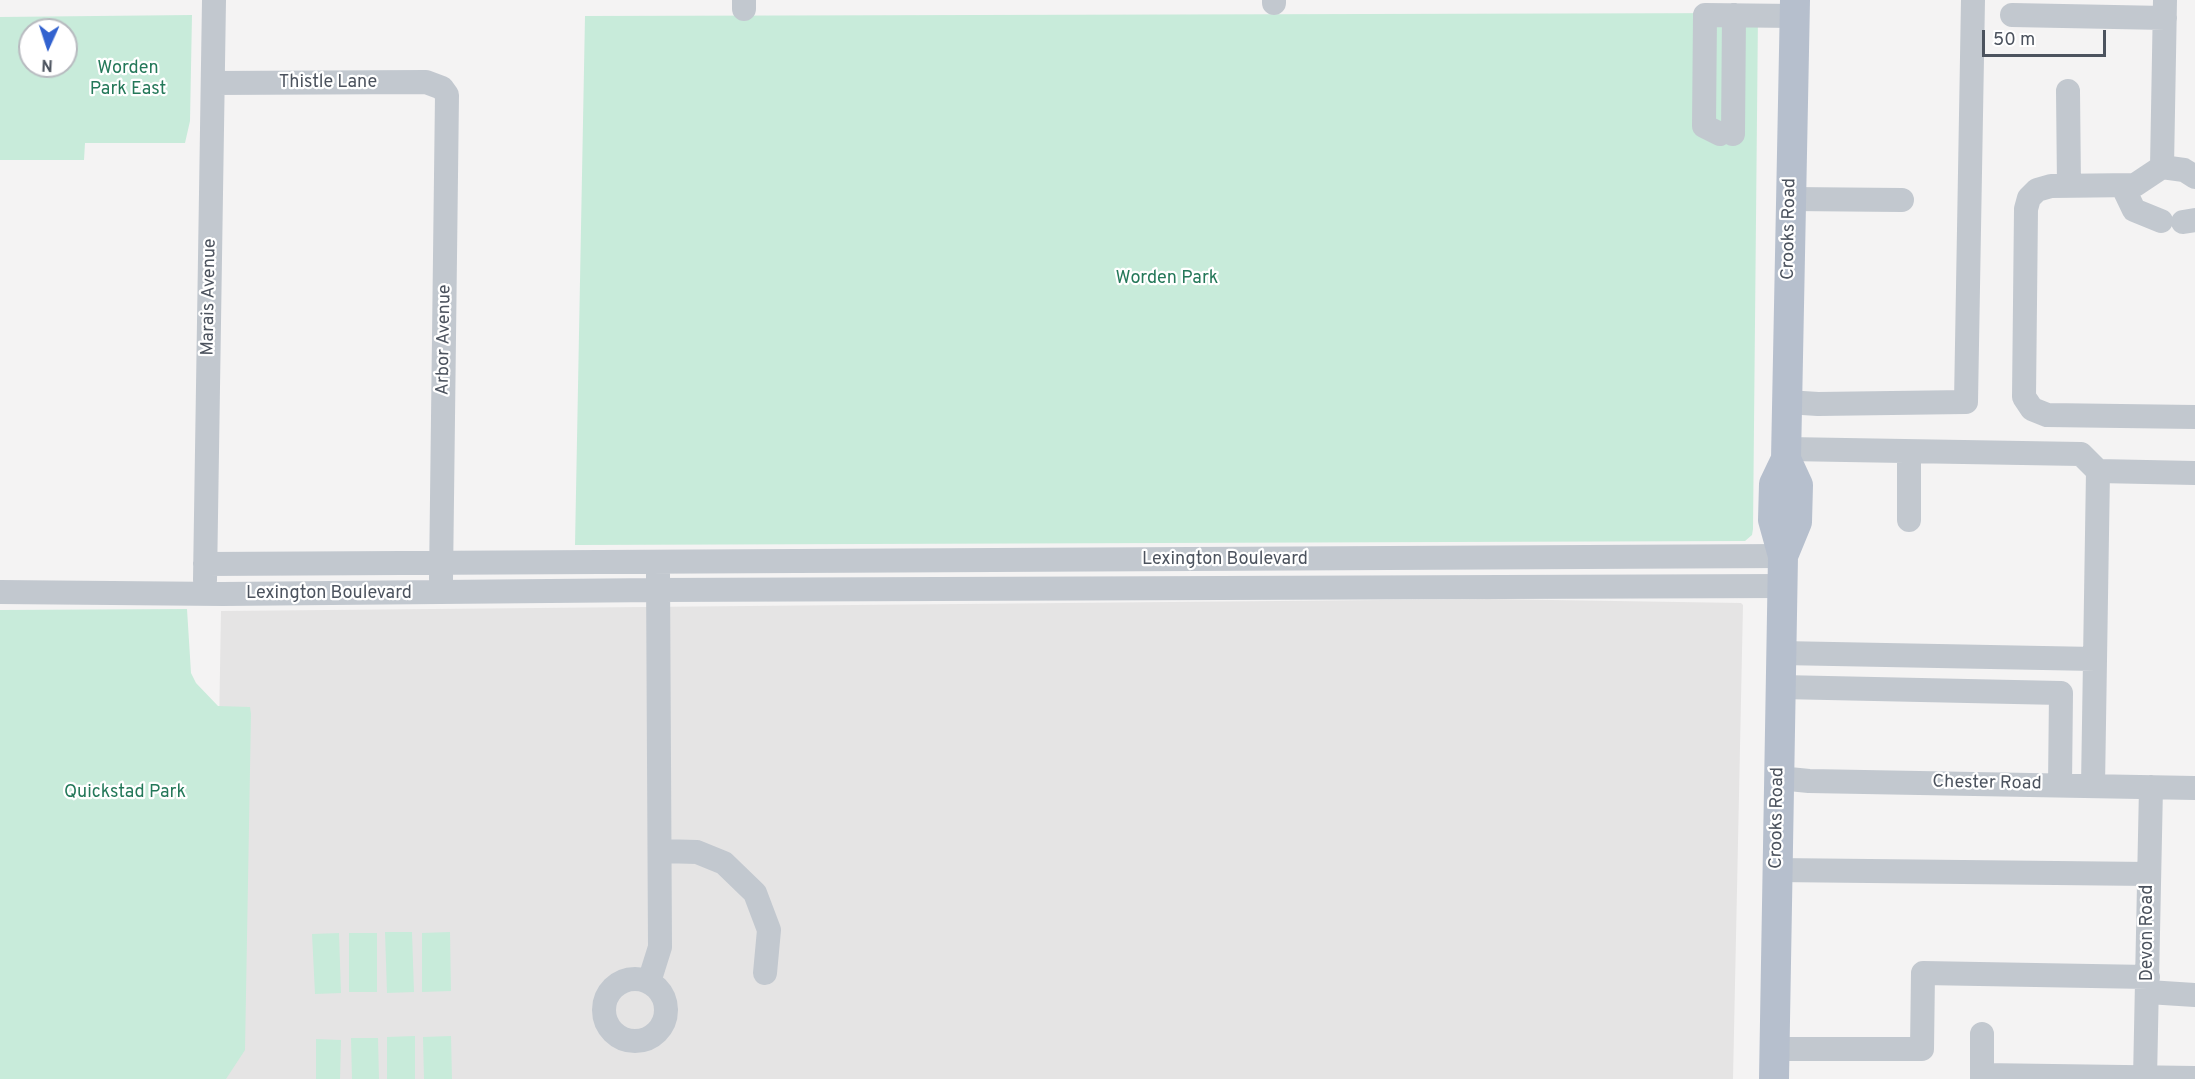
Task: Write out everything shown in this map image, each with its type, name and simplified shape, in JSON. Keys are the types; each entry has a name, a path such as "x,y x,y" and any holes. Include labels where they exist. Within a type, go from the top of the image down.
{"main road":[{"name":"Crooks Road","path":"1774,1079 1783,556 1773,520 1774,484 1787,454 1795,8"}],"street":[{"name":"Marais Avenue","path":"204,593 214,0"},
{"path":"1787,402 1818,404 1966,402 1973,0"},
{"path":"1726,134 1704,126 1705,15 1734,15 1795,8"},
{"path":"2012,15 2165,9 2162,167 2147,180 2123,187 2051,186 2037,190 2029,198 2026,209 2024,397 2032,409 2047,415 2195,417"},
{"name":"Thistle Lane","path":"213,83 426,82 442,88"},
{"name":"Arbor Avenue","path":"441,594 449,103 442,88"},
{"path":"2068,91 2069,186"},
{"path":"2162,167 2184,170 2195,177"},
{"path":"2123,187 2134,210 2180,221"},
{"path":"1791,199 1902,200"},
{"path":"1909,452 1909,520"},
{"path":"1787,454 1909,452 2081,454 2098,471 2195,473"},
{"path":"2093,786 2098,471"},
{"name":"Lexington Boulevard","path":"205,564 1359,560 1783,556"},
{"path":"1527,587 1532,569 1540,557"},
{"path":"1692,557 1695,572 1694,586"},
{"path":"1358,588 1359,560"},
{"path":"813,561 814,590"},
{"path":"991,561 991,589"},
{"path":"1091,561 1091,590"},
{"path":"649,982 660,947 658,562"},
{"name":"Lexington Boulevard","path":"0,592 441,594 658,590 1783,586"},
{"path":"1781,653 2095,659"},
{"path":"1781,687 2061,693 2060,785"},
{"name":"Chester Road","path":"1779,778 1809,781 2195,788"},
{"name":"Devon Road","path":"2145,1078 2151,787"},
{"path":"661,851 698,852 724,863 755,892 769,930 765,973"},
{"path":"1776,870 2149,874"},
{"path":"1774,1049 1922,1049 1923,973 2148,985 2195,995"},
{"path":"1982,1034 1982,1077 2195,1078"}],"shaded area":[{"path":"1489,599 1741,603 1743,605 1733,1079 213,1079 221,611"}],"green space":[{"name":"Worden Park","path":"1758,13 1753,529 1752,535 1745,541 575,545 585,16"},
{"name":"Worden Park East","path":"192,15 190,121 185,143 85,143 84,160 0,160 0,17"},
{"name":"Quickstad Park","path":"187,609 191,673 196,683 218,706 250,707 251,714 245,1050 226,1079 0,1079 0,610"},
{"path":"385,932 412,932 414,992 387,993"},
{"path":"450,932 451,991 422,992 422,933"},
{"path":"339,933 341,993 315,994 312,934"},
{"path":"349,933 377,933 377,992 349,992"},
{"path":"415,1036 415,1079 387,1079 387,1037"},
{"path":"451,1036 452,1079 424,1079 423,1037"},
{"path":"351,1038 378,1038 379,1079 352,1079"},
{"path":"316,1039 341,1040 340,1079 316,1079"}]}
